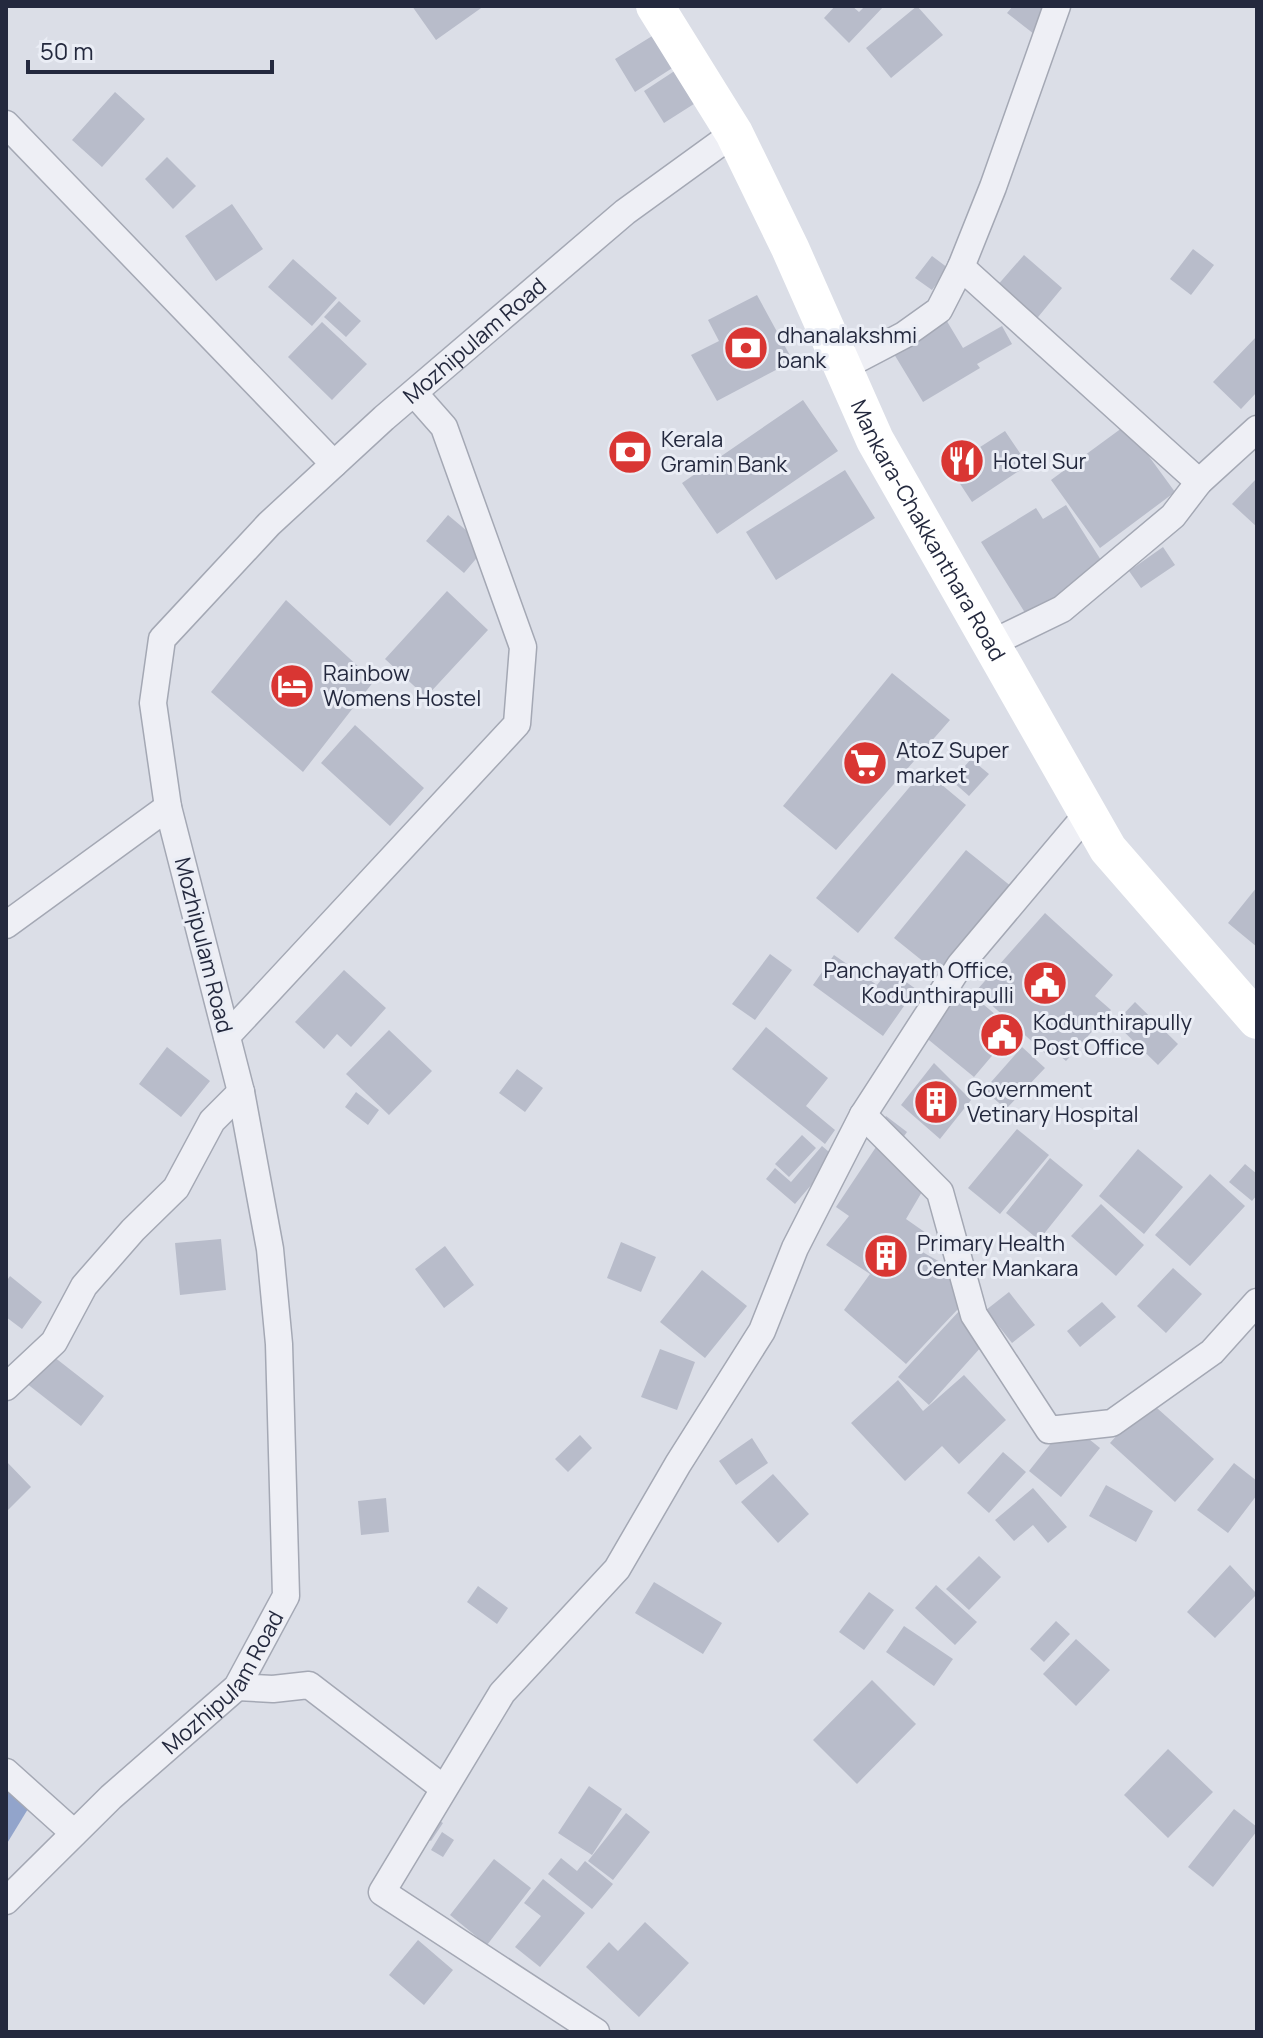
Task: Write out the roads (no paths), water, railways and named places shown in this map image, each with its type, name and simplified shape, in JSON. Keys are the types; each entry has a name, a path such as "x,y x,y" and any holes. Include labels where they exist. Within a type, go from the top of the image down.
{"main road":[{"name":"Mankara-Chakkanthara Road","path":"655,6 734,133 875,440 1108,849 1257,1020"}],"street":[{"path":"843,367 904,335 939,310 961,267 1057,6"},
{"path":"6,124 334,464"},
{"name":"Mozhipulam Road","path":"6,1901 74,1833 237,1687 286,1596 278,1328 270,1249 241,1092 168,807 153,703 162,639 229,564 414,393 625,212 734,133"},
{"path":"961,267 1199,482"},
{"path":"227,1036 517,724 523,647 444,427 414,393"},
{"path":"990,644 1062,609 1173,516 1199,482 1257,429"},
{"path":"6,925 168,807"},
{"path":"596,2032 382,1892 442,1787 502,1693 617,1569 678,1464 762,1331 795,1248 863,1115 960,965 1088,813"},
{"path":"6,1387 54,1342 84,1286 133,1230 176,1188 212,1121 241,1092"},
{"path":"863,1115 940,1192 974,1315 1049,1430 1112,1423 1212,1352 1257,1302"},
{"path":"237,1687 273,1689 309,1685 442,1787"},
{"path":"6,1772 74,1833"}],"water":[{"path":"6,1782 31,1804 6,1845"}],"place":[{"name":"dhanalakshmi bank","path":"746,348"},
{"name":"Kerala Gramin Bank","path":"630,452"},
{"name":"Hotel Sur","path":"962,461"},
{"name":"Rainbow Womens Hostel","path":"292,686"},
{"name":"AtoZ Super market","path":"865,763"},
{"name":"Panchayath Office, Kodunthirapulli","path":"1045,983"},
{"name":"Kodunthirapully Post Office","path":"1002,1035"},
{"name":"Government Vetinary Hospital","path":"936,1102"},
{"name":"Primary Health Center Mankara","path":"886,1256"}]}
